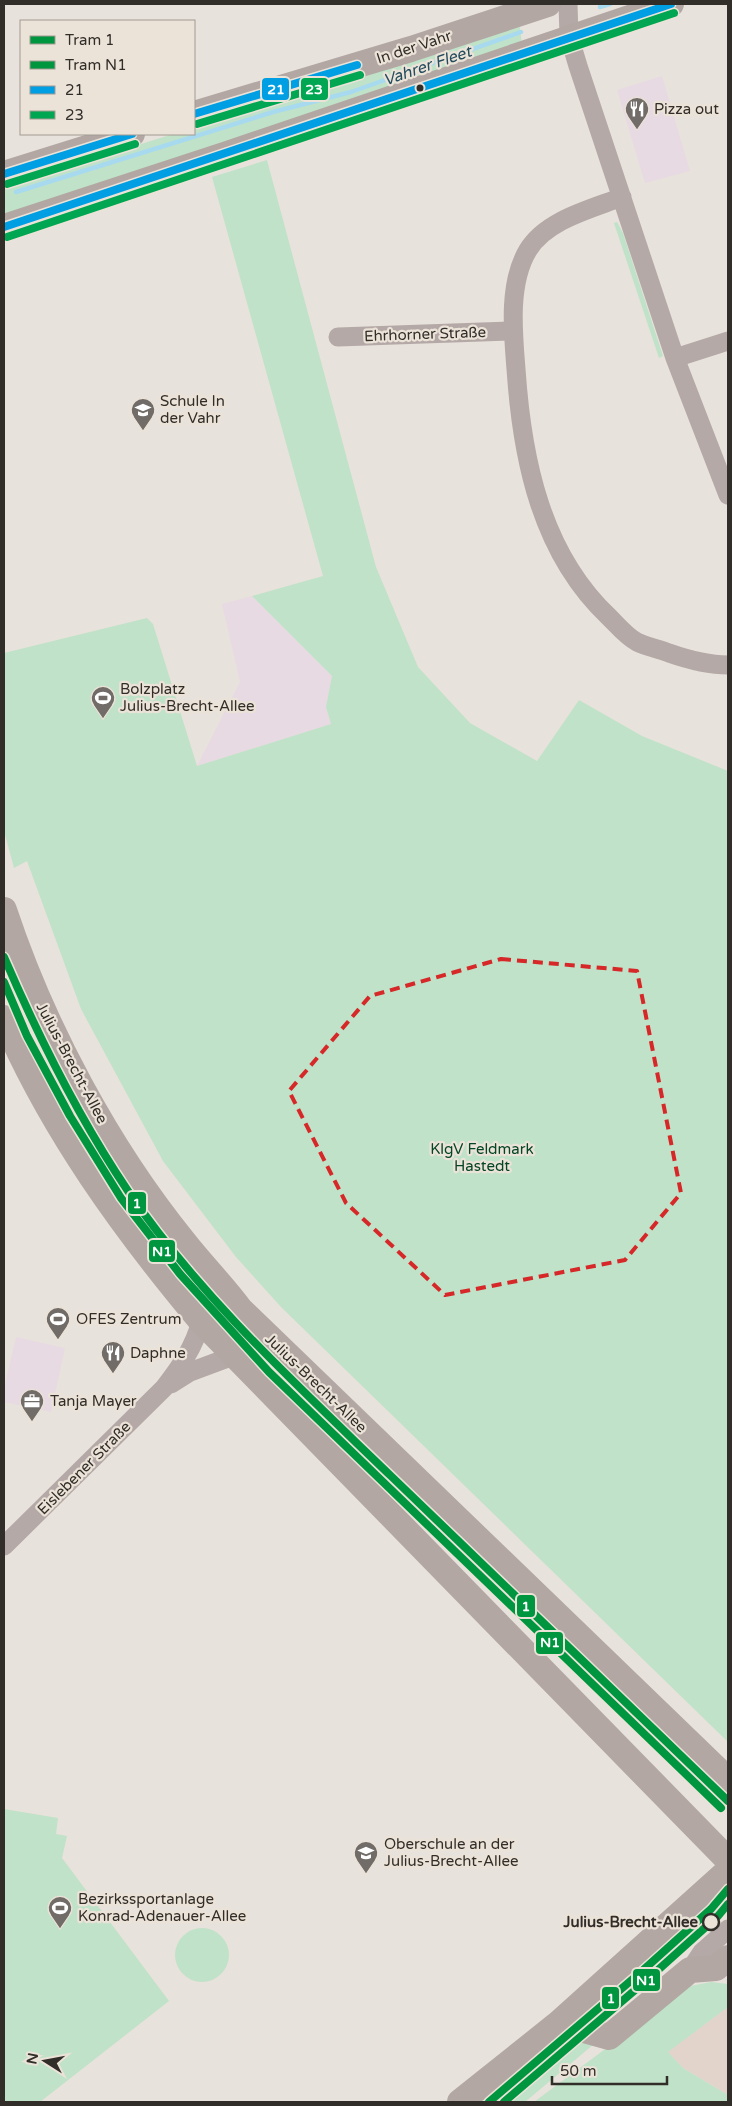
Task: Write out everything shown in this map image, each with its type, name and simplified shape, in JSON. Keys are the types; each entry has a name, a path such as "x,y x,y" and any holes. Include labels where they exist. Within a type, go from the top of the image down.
{"main road":[{"name":"In der Vahr","path":"195,114 411,49 548,4"},
{"path":"4,227 227,154 569,36 670,4"},
{"path":"4,174 129,135"},
{"name":"Julius-Brecht-Allee","path":"4,910 35,991 94,1110 184,1242 240,1309 728,1780"},
{"path":"4,1018 60,1126 104,1198 151,1262 201,1321 728,1860"},
{"path":"460,2102 559,2024 728,1871"},
{"path":"559,2024 609,2037 690,1970 716,1968 728,1958"}],"street":[{"path":"568,4 569,36 675,358 728,495"},
{"path":"622,197 562,219 529,248 525,256 515,294 513,331 518,405 535,492 555,546 574,577 589,598 636,641 696,662 728,665"},
{"name":"Ehrhorner Straße","path":"338,337 513,331"},
{"path":"675,358 728,342"},
{"name":"Eislebener Straße","path":"4,1546 164,1388 184,1362 196,1340 201,1321"},
{"name":"Eislebener Straße","path":"164,1388 190,1372 234,1356"},
{"path":"690,1970 702,1952 728,1929"}],"highlighted area":[{"path":"501,959 637,971 681,1193 625,1260 445,1295 346,1203 289,1091 370,996"}],"shaded area":[{"path":"662,76 690,171 645,183 617,90"},
{"path":"252,596 332,676 326,707 331,724 197,766 240,682 222,604"},
{"path":"16,1337 65,1348 51,1412 4,1402 4,1389"},
{"path":"728,2007 728,2095 683,2068 667,2052"}],"green space":[{"path":"519,21 522,44 4,218 4,187 170,135 195,135 195,127"},
{"name":"KlgV Feldmark Hastedt","path":"267,160 376,567 418,667 470,723 537,761 579,700 642,736 728,771 728,1742 281,1307 236,1257 163,1161 81,1009 27,861 14,868 4,831 4,653 147,618 153,624 197,766 331,724 326,707 332,676 252,596 323,576 212,177"},
{"path":"617,222 623,233 663,356 659,358 614,223"},
{"name":"Bezirkssportanlage Konrad-Adenauer-Allee","path":"4,1809 58,1818 56,1834 67,1836 62,1858 169,2001 40,2102 4,2102"},
{"path":"202,1928 212,1930 221,1936 227,1945 229,1955 227,1965 221,1974 212,1980 202,1982 192,1980 183,1974 177,1965 175,1955 177,1945 183,1936 192,1930"},
{"path":"711,1982 728,1984 728,2007 668,2052 683,2068 728,2095 728,2102 534,2102 690,1986"},
{"path":"587,2034 600,2039 525,2102 506,2102"}],"waterway":[{"name":"Vahrer Fleet","path":"600,7 610,4"},
{"name":"Vahrer Fleet","path":"16,192 273,112 351,92 521,32"}],"tram line":[{"name":"1","path":"4,957 45,1047 92,1135 128,1191 187,1268 219,1305 287,1375 728,1801"},
{"name":"N1","path":"4,982 27,1036 70,1116 121,1198 180,1274 269,1372 721,1808"},
{"name":"1","path":"489,2102 641,1972 711,1909 728,1889"},
{"name":"N1","path":"504,2102 648,1979 718,1916 728,1904"}],"transit line":[{"name":"21","path":"4,227 671,4"},
{"name":"23","path":"7,237 674,13"},
{"name":"21","path":"195,114 357,65"},
{"name":"23","path":"197,124 360,75"},
{"name":"21","path":"4,174 129,135"},
{"name":"23","path":"7,184 135,144"}],"place":[{"name":"Pizza out","path":"637,130"},
{"name":"Schule In der Vahr","path":"143,431"},
{"name":"Bolzplatz Julius-Brecht-Allee","path":"103,719"},
{"name":"OFES Zentrum","path":"58,1340"},
{"name":"Daphne","path":"113,1374"},
{"name":"Tanja Mayer","path":"32,1422"},
{"name":"Oberschule an der Julius-Brecht-Allee","path":"366,1874"},
{"name":"Julius-Brecht-Allee","path":"711,1922"},
{"name":"Bezirkssportanlage Konrad-Adenauer-Allee","path":"60,1929"}]}
